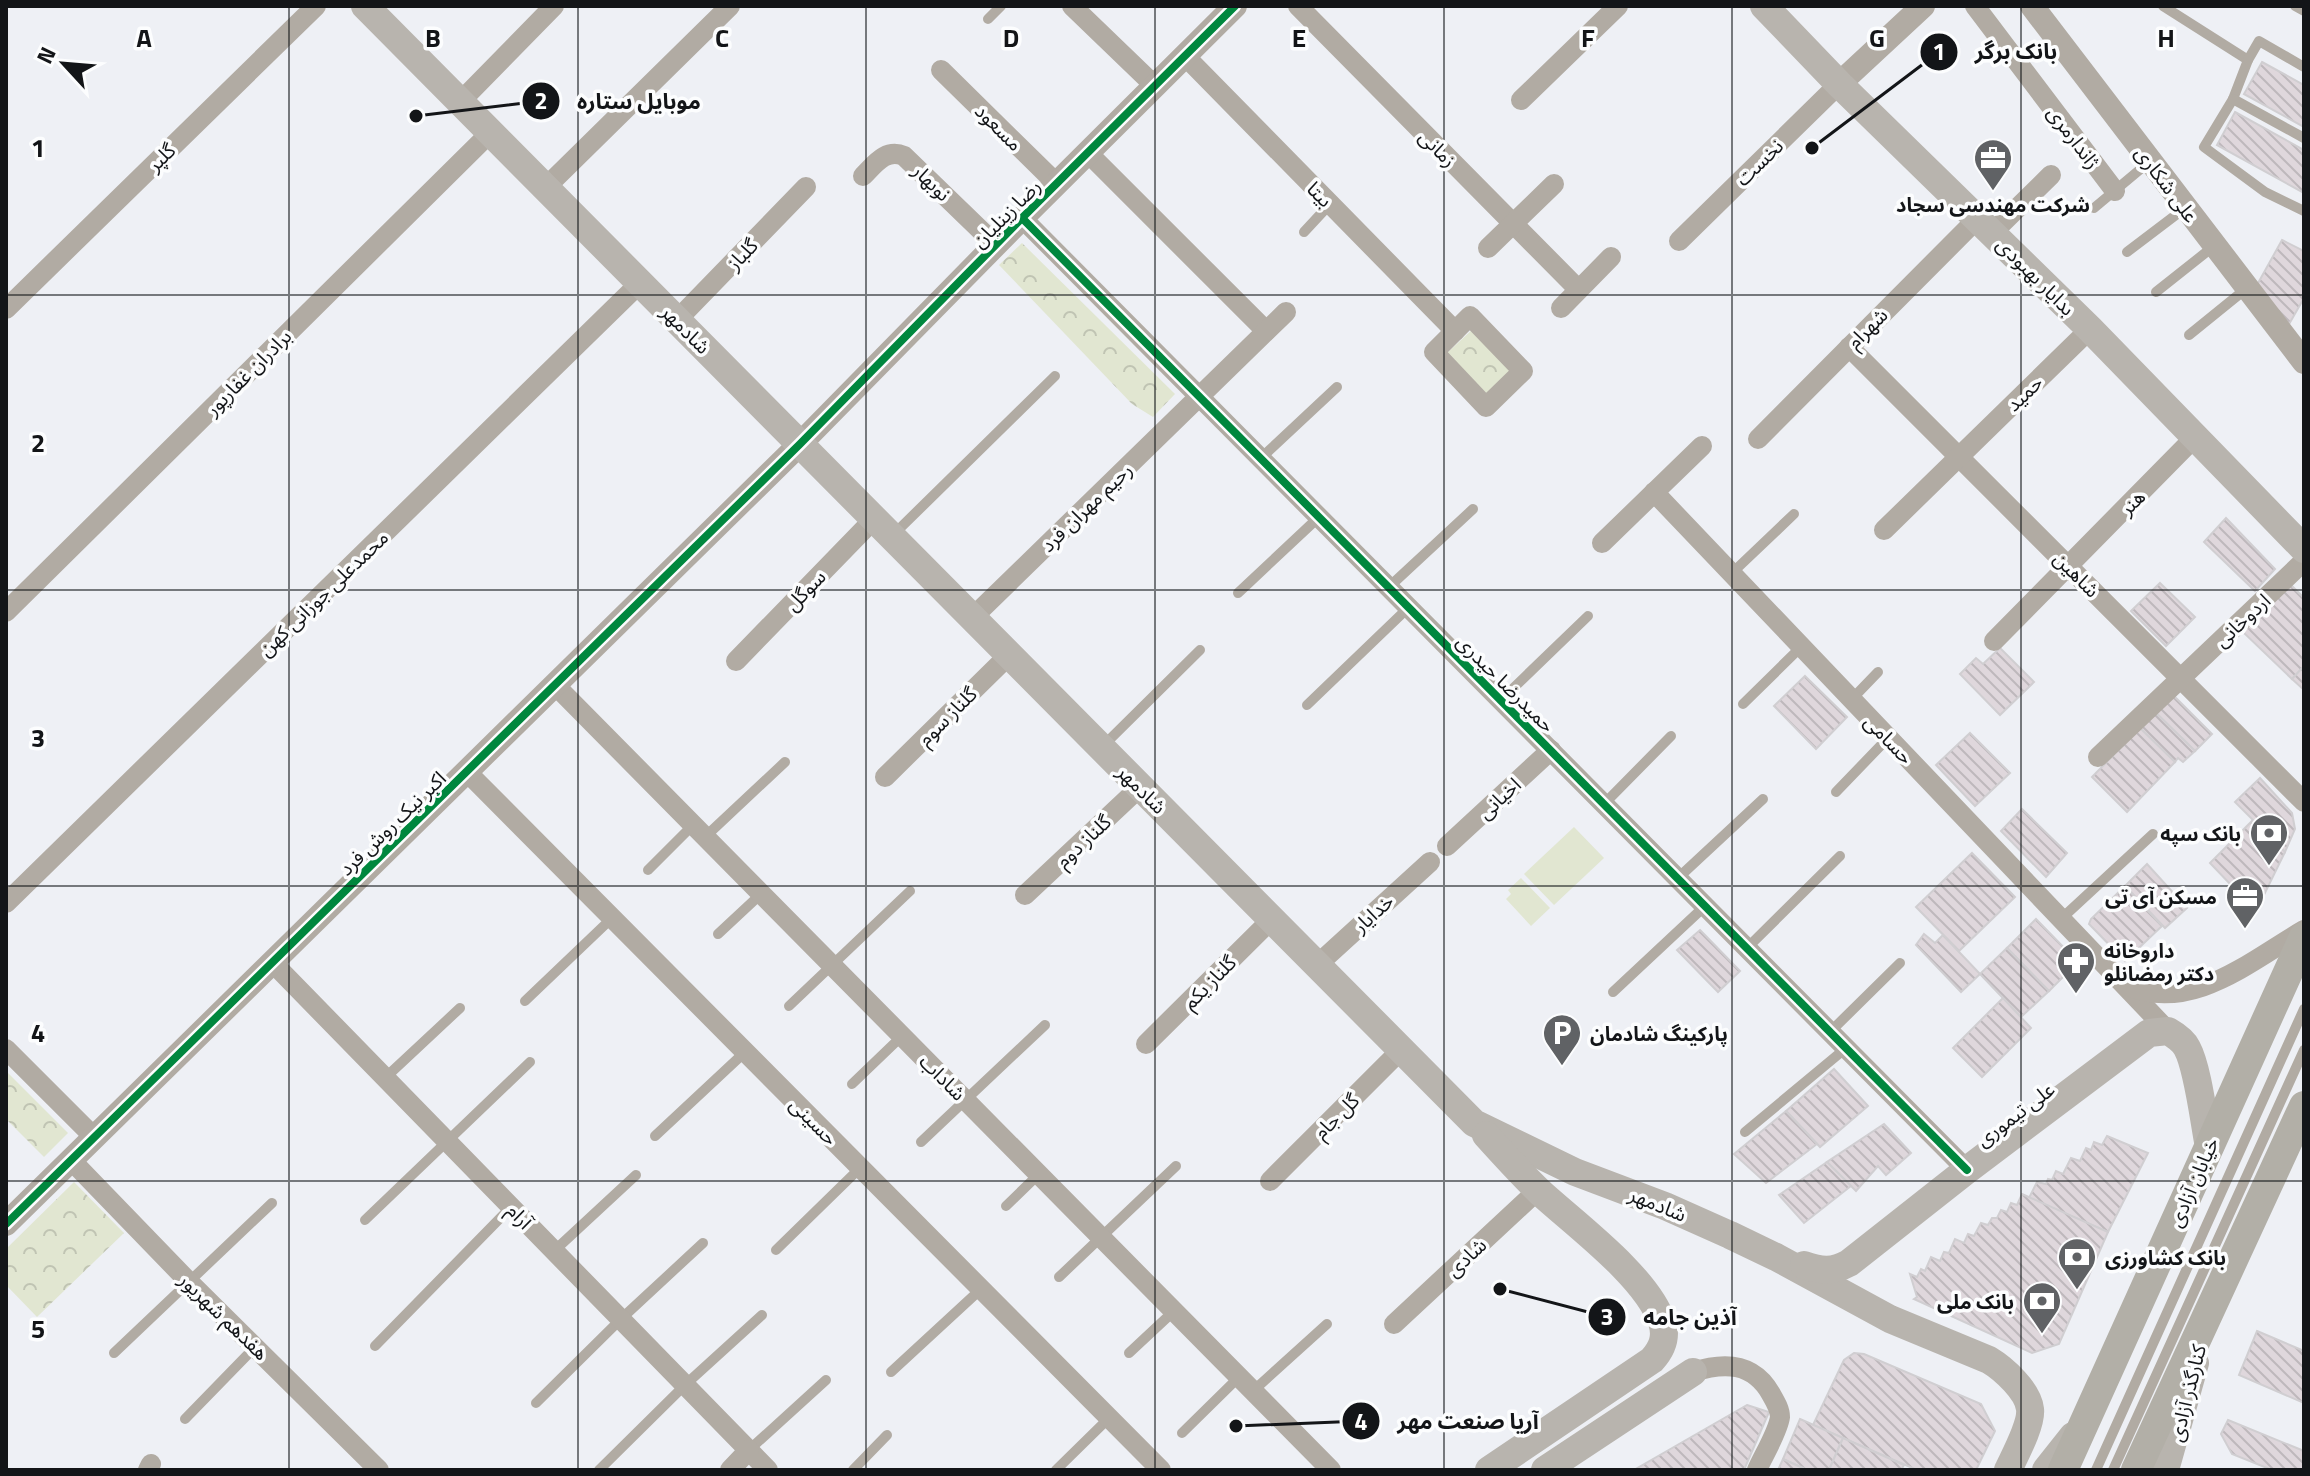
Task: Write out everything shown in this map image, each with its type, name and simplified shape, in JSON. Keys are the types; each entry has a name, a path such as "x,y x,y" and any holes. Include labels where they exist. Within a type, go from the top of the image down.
{"main road":[{"name":"شادمهر","path":"365,6 1474,1123 1575,1172 1665,1206 1776,1257 1890,1319 2000,1366 2021,1388 2030,1408 2027,1426 2008,1470"},
{"name":"بدایار بهبودی","path":"1764,6 1839,84 2090,329 2304,549"},
{"name":"خیابان آزادی","path":"2063,1470 2304,937"},
{"path":"2168,1031 2180,1039 2189,1055 2209,1147"},
{"name":"علی تیموری","path":"1776,1257 1820,1270 1837,1269 1849,1263 2149,1033 2168,1031"},
{"path":"2136,1470 2304,1106"},
{"path":"1474,1123 1538,1190 1612,1257 1645,1292 1665,1333 1663,1343 1652,1360 1489,1470"},
{"name":"کنارگذر آزادی","path":"2165,1470 2207,1316"},
{"path":"1545,1470 1693,1372"},
{"path":"2046,1470 2083,1423"}],"street":[{"name":"گلپر","path":"6,309 316,6"},
{"path":"460,102 554,6"},
{"path":"545,188 730,6"},
{"path":"1072,6 1155,86"},
{"name":"رضا زینلیان","path":"800,444 1235,6"},
{"name":"زمانی","path":"1298,6 1578,289"},
{"path":"1521,100 1618,6"},
{"path":"1839,84 1923,6"},
{"name":"ژاندارمری","path":"1975,6 2115,191"},
{"name":"علی شکاری","path":"2032,6 2304,362"},
{"name":"بیتا","path":"1185,56 1455,331"},
{"name":"مسعود","path":"941,70 1057,184"},
{"name":"نخست","path":"1679,241 1839,84"},
{"name":"برادران غفارپور","path":"6,612 490,133"},
{"name":"نوبهار","path":"863,176 885,155 897,152 996,245"},
{"path":"1088,153 1266,331"},
{"name":"شهرام","path":"1758,439 1849,347 1985,226 2051,175"},
{"path":"1488,248 1554,184"},
{"name":"گلباز","path":"677,320 806,187"},
{"name":"حمیدرضا حیدری","path":"1022,218 1967,1170"},
{"path":"1561,308 1611,257"},
{"name":"محمدعلی جوزانی کهن","path":"6,903 640,283"},
{"name":"رحیم مهران فرد","path":"972,618 1286,312"},
{"path":"1470,316 1523,371 1486,407 1434,352 1455,331 1470,316"},
{"name":"حمید","path":"1884,530 2090,329"},
{"name":"شاهین","path":"1849,347 2304,802"},
{"name":"هنر","path":"1994,641 2195,437"},
{"name":"اکبر نیک روش فرد","path":"6,1224 800,444"},
{"path":"1602,543 1702,446"},
{"name":"حسامی","path":"1654,492 2168,1031"},
{"name":"سوگل","path":"736,661 883,528"},
{"name":"اردوخانی","path":"2098,757 2304,561"},
{"name":"گلناز سوم","path":"885,777 1009,655"},
{"name":"شاداب","path":"555,685 1331,1470"},
{"name":"اخیانی","path":"1447,846 1551,750"},
{"name":"حسینی","path":"467,772 1161,1470"},
{"name":"گلناز دوم","path":"1025,895 1140,787"},
{"name":"خدایار","path":"1317,965 1430,862"},
{"name":"گلناز یکم","path":"1146,1044 1272,919"},
{"path":"2124,985 2159,994 2192,991 2221,979 2304,930"},
{"name":"آرام","path":"272,962 768,1470"},
{"path":"6,1049 94,1137"},
{"name":"گل جام","path":"1270,1181 1401,1050"},
{"name":"هفدهم شهریور","path":"71,1160 379,1470"},
{"name":"شادی","path":"1394,1324 1538,1190"},
{"path":"1693,1372 1724,1365 1743,1368 1769,1389 1779,1410 1780,1420 1757,1470"},
{"path":"730,1470 749,1450"}],"lane":[{"path":"988,19 1001,6"},
{"path":"2163,6 2248,60"},
{"path":"2295,6 2304,11"},
{"path":"2304,67 2259,41 2233,99 2204,147 2265,192 2304,211"},
{"path":"2233,99 2304,138"},
{"path":"2094,208 2151,161"},
{"path":"1304,232 1330,204"},
{"path":"2127,252 2185,208"},
{"path":"2156,292 2214,246"},
{"path":"2189,335 2247,288"},
{"path":"883,528 1055,376"},
{"path":"1261,458 1337,387"},
{"path":"1389,587 1473,509"},
{"path":"1731,574 1794,514"},
{"path":"1238,593 1319,517"},
{"path":"1307,705 1409,607"},
{"path":"1501,700 1588,616"},
{"path":"1743,704 1801,647"},
{"path":"1101,748 1200,650"},
{"path":"1852,699 1878,672"},
{"path":"1604,804 1671,736"},
{"path":"1836,792 1888,738"},
{"path":"648,870 785,762"},
{"path":"1678,878 1763,799"},
{"path":"2061,919 2153,834"},
{"path":"1747,948 1840,856"},
{"path":"789,1006 910,891"},
{"path":"718,934 761,894"},
{"path":"1613,992 1705,906"},
{"path":"525,1001 612,918"},
{"path":"1830,1032 1900,963"},
{"path":"385,1078 460,1008"},
{"path":"2096,1470 2304,1009"},
{"path":"921,1142 1045,1025"},
{"path":"852,1084 902,1036"},
{"path":"1745,1132 1846,1048"},
{"path":"2113,1470 2304,1050"},
{"path":"655,1136 745,1052"},
{"path":"365,1220 530,1062"},
{"path":"1059,1277 1176,1166"},
{"path":"776,1250 860,1168"},
{"path":"1006,1206 1039,1174"},
{"path":"554,1251 636,1175"},
{"path":"114,1353 272,1203"},
{"path":"375,1346 511,1207"},
{"path":"536,1403 703,1243"},
{"path":"891,1372 981,1289"},
{"path":"1129,1353 1174,1311"},
{"path":"599,1470 762,1315"},
{"path":"1182,1433 1327,1324"},
{"path":"185,1419 256,1346"},
{"path":"749,1450 826,1380"},
{"path":"1056,1470 1109,1418"},
{"path":"853,1470 887,1435"}],"green space":[{"path":"1022,243 1175,394 1153,417 1132,404 999,265"},
{"path":"1474,328 1512,370 1487,394 1447,353"},
{"path":"1574,827 1604,858 1554,905 1524,874"},
{"path":"1521,878 1550,908 1531,926 1506,899 1511,894 1508,890"},
{"path":"6,1071 68,1133 44,1157 6,1119"},
{"path":"74,1182 124,1233 37,1317 6,1285 6,1249"}],"building":[{"path":"2262,62 2304,85 2304,127 2244,94"},
{"path":"2235,112 2304,150 2304,193 2217,145"},
{"path":"2282,240 2304,251 2304,298 2288,326 2257,285"},
{"path":"2226,518 2275,569 2255,591 2204,542"},
{"path":"2160,583 2195,617 2166,646 2131,611"},
{"path":"2290,584 2304,598 2304,666 2292,679 2243,632"},
{"path":"2000,648 2034,682 2000,715 1960,674 1976,658 1983,664"},
{"path":"2304,666 2304,690 2292,679"},
{"path":"1805,676 1847,717 1816,749 1774,706"},
{"path":"2174,696 2212,734 2195,751 2156,713"},
{"path":"2156,713 2195,751 2183,762 2178,758 2175,762 2140,728"},
{"path":"2140,728 2175,762 2127,812 2092,777"},
{"path":"1970,733 2010,773 1975,806 1936,765"},
{"path":"2260,778 2292,813 2295,829 2285,852 2235,802"},
{"path":"2022,809 2067,853 2046,877 2001,831"},
{"path":"2252,821 2285,852 2262,899 2253,908 2210,863"},
{"path":"1972,853 2015,897 1959,951 1916,907"},
{"path":"2147,864 2187,908 2165,928 2125,886"},
{"path":"2125,886 2162,926 2125,961 2089,924"},
{"path":"2036,919 2078,962 2049,991 2007,948"},
{"path":"1700,930 1740,971 1718,992 1677,950"},
{"path":"1924,934 1935,943 1943,935 1980,974 1961,992 1916,945"},
{"path":"2007,948 2049,991 2021,1017 1980,974"},
{"path":"2003,998 2031,1028 1982,1077 1953,1048"},
{"path":"1834,1069 1868,1106 1820,1147 1786,1111"},
{"path":"1786,1111 1817,1144 1766,1183 1734,1154"},
{"path":"1884,1124 1911,1153 1886,1175 1878,1166 1856,1191 1827,1162"},
{"path":"2107,1136 2148,1153 2108,1232 2029,1198 2037,1182 2046,1184 2056,1171 2063,1174 2071,1158 2080,1161 2086,1148 2091,1150 2094,1142 2102,1145"},
{"path":"1827,1162 1851,1186 1804,1223 1779,1195"},
{"path":"2022,1194 2108,1232 2059,1344 2032,1353 1914,1299 1917,1297 1910,1274 1917,1277 1921,1269 1925,1271 1931,1257 1940,1261 1944,1252 1949,1253 1955,1239 1964,1243 1968,1234 1974,1236 1981,1223 1988,1225 2001,1210 2007,1212 2011,1203 2017,1205"},
{"path":"2257,1331 2304,1351 2304,1403 2239,1375"},
{"path":"1854,1353 1864,1354 1981,1404 1995,1431 1976,1470 1917,1470 1813,1425 1844,1360"},
{"path":"1747,1405 1769,1412 1744,1470 1634,1470"},
{"path":"1800,1419 1843,1438 1829,1470 1807,1470 1783,1459"},
{"path":"2228,1420 2304,1451 2304,1470 2272,1470 2232,1454 2221,1434"},
{"path":"1843,1438 1904,1465 1901,1470 1829,1470"},
{"path":"1783,1459 1807,1470 1778,1470"}],"cycle path":[{"path":"6,1224 800,444 1235,6"},
{"path":"1022,218 1967,1170"}],"place":[{"name":"موبایل ستاره","path":"416,116"},
{"name":"بانک برگر","path":"1812,148"},
{"name":"شرکت مهندسی سجاد","path":"1993,192"},
{"name":"بانک سپه","path":"2269,867"},
{"name":"مسکن آی تی","path":"2245,930"},
{"name":"داروخانه دکتر رمضانلو","path":"2076,995"},
{"name":"پارکینگ شادمان","path":"1562,1067"},
{"name":"آذین جامه","path":"1500,1289"},
{"name":"بانک کشاورزی","path":"2077,1291"},
{"name":"بانک ملی","path":"2042,1335"},
{"name":"آریا صنعت مهر","path":"1236,1426"}]}
